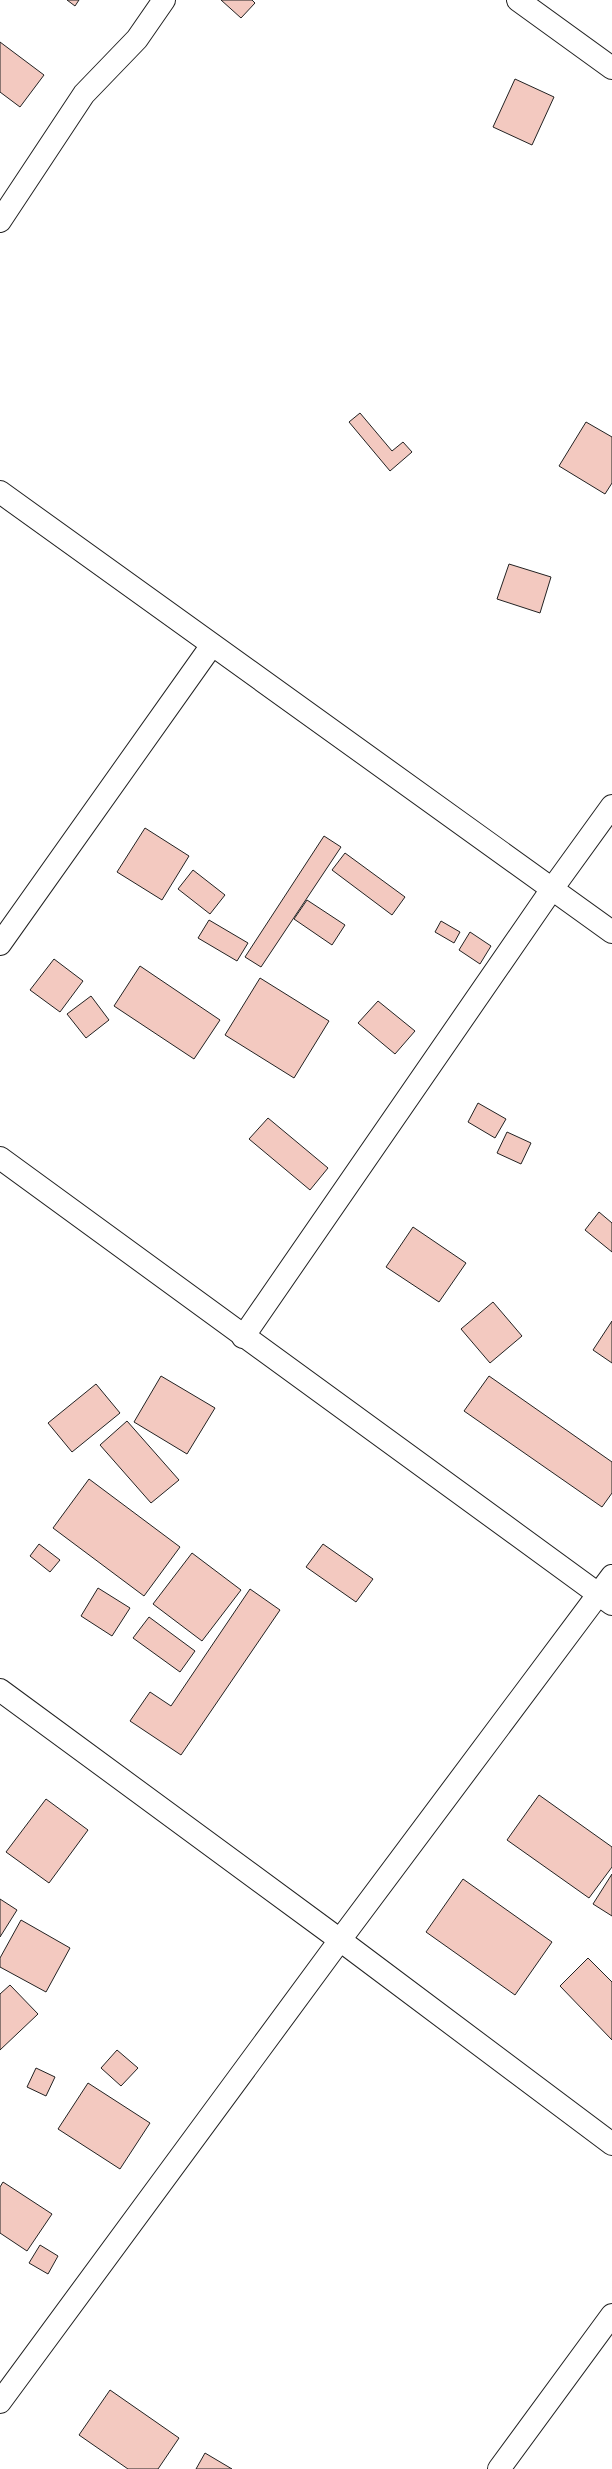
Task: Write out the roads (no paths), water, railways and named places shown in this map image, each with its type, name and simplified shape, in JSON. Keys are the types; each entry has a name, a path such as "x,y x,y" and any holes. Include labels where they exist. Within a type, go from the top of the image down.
{"street":[{"path":"0,221 84,94 137,39 164,0"},
{"path":"518,0 612,68"},
{"path":"0,492 612,932"},
{"path":"0,944 212,645"},
{"path":"243,1337 552,889 612,806"},
{"path":"0,1158 243,1337 605,1599"},
{"path":"0,2402 340,1940 605,1599 612,1576"},
{"path":"0,1690 340,1940 612,2144"},
{"path":"499,2469 612,2315"}]}
